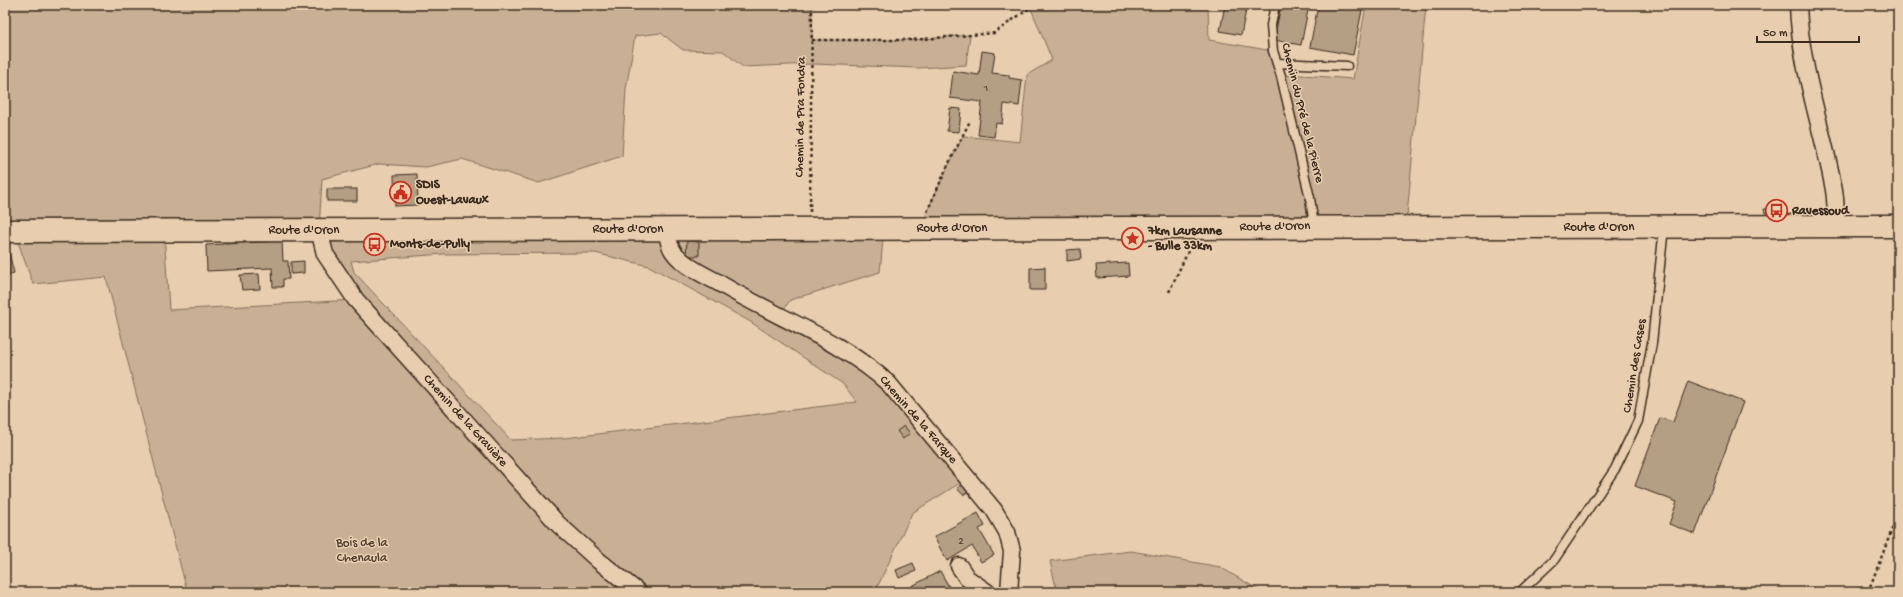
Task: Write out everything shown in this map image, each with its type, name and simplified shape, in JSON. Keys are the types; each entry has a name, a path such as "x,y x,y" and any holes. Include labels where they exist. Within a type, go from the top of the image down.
{"main road":[{"name":"Route d'Oron","path":"5,232 1898,226"}],"street":[{"path":"1798,5 1798,18 1808,72 1834,192 1836,227"},
{"name":"Chemin de la Farque","path":"666,229 668,241 674,254 686,264 746,300 835,346 874,370 889,384 994,510 1007,532 1012,551 1009,592"},
{"name":"Chemin de la Gravière","path":"319,230 325,254 356,300 558,524 599,561 638,592"},
{"path":"959,566 967,578 987,592"}],"lane":[{"name":"Chemin du Pré de la Pierre","path":"1275,5 1271,25 1273,51 1278,63 1310,198 1315,227"},
{"path":"1278,63 1347,66"},
{"name":"Chemin des Cases","path":"1520,592 1554,560 1615,469 1638,421 1652,343 1664,227"}],"path":[{"name":"Chemin de Pra Fondra","path":"810,229 812,5"},
{"path":"812,40 912,40 994,33 1034,5"},
{"path":"921,228 944,172 970,121"},
{"path":"1169,292 1190,248 1196,228"},
{"path":"1868,592 1898,514"}],"green space":[{"name":"Bois de la Chenaula","path":"5,5 812,5 812,40 912,40 970,35 966,65 919,68 812,64 743,67 723,51 683,50 661,33 635,36 626,89 622,156 539,183 462,159 426,167 379,164 322,179 319,229 884,229 880,272 790,300 779,317 874,370 968,478 912,513 875,592 186,592 187,591 106,277 33,284 14,231 5,223","holes":["319,230 356,300 169,310 164,231","595,253 649,266 749,321 843,384 857,402 565,438 511,440 354,272 351,261 443,254"]},
{"path":"1208,5 1209,40 1273,51 1281,76 1302,75 1353,79 1366,5 1426,5 1406,227 921,228 932,200 963,136 1020,142 1027,75 1052,60 1030,6"},
{"path":"1131,551 1220,567 1262,592 1018,592 1056,588 1050,561"}],"building":[{"path":"1225,5 1247,5 1241,35 1220,31"},
{"path":"1281,5 1309,5 1301,45 1274,40"},
{"path":"1318,5 1363,5 1353,55 1310,47"},
{"path":"982,51 995,53 992,73 1009,75 1009,78 1022,80 1019,106 1004,104 1002,124 996,123 994,137 978,135 982,102 950,98 953,71 979,75"},
{"path":"950,108 961,109 959,132 947,131"},
{"path":"417,174 418,205 395,206 394,175"},
{"path":"327,189 357,189 357,201 327,201"},
{"path":"1764,209 1775,209 1775,213 1765,213"},
{"path":"282,241 283,261 288,261 289,279 283,279 283,287 273,287 272,268 207,271 206,245"},
{"path":"687,241 699,242 699,256 686,256"},
{"path":"1080,249 1081,259 1067,261 1067,250"},
{"path":"9,253 14,273 5,276 5,254"},
{"path":"304,261 304,273 291,274 291,262"},
{"path":"1128,263 1129,276 1097,278 1096,265"},
{"path":"1045,267 1045,290 1030,290 1030,268"},
{"path":"259,274 260,289 242,290 240,275"},
{"path":"1688,381 1743,402 1695,534 1669,524 1677,502 1635,486 1660,418 1673,422"},
{"path":"904,426 910,433 903,439 897,431"},
{"path":"963,484 969,491 963,495 957,488"},
{"path":"978,513 985,526 979,529 994,555 981,562 972,546 947,561 934,537"},
{"path":"913,563 916,571 899,578 896,570"},
{"path":"940,571 952,592 901,592"}],"place":[{"name":"SDIS Ouest-Lavaux","path":"400,192"},
{"name":"Ravessoud","path":"1777,211"},
{"name":"7km Lausanne - Bulle 33km","path":"1132,238"},
{"name":"Monts-de-Pully","path":"374,244"}]}
